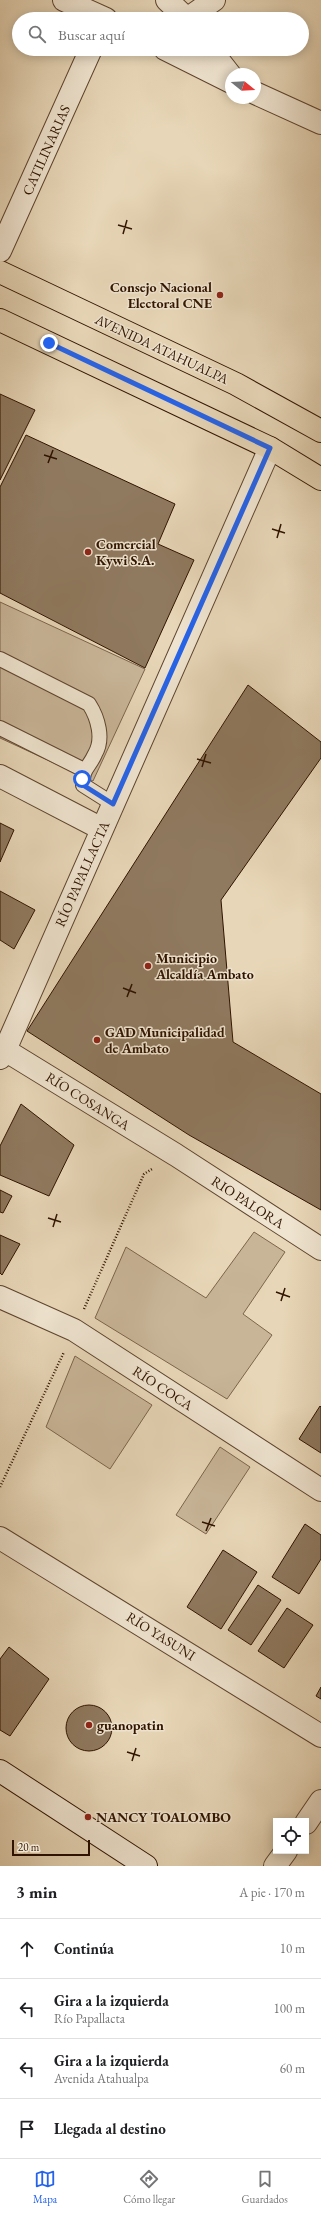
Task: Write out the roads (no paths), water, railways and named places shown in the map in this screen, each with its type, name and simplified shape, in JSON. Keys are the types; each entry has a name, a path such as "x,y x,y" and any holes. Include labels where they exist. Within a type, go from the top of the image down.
{"main road":[{"name":"AVENIDA ATAHUALPA","path":"0,272 236,384 321,431"},
{"path":"0,320 270,448 321,479"}],"street":[{"path":"64,0 90,12"},
{"path":"167,0 180,12"},
{"path":"197,12 214,0"},
{"name":"CATILINARIAS","path":"0,251 88,56"},
{"path":"179,56 225,79"},
{"path":"215,56 225,68"},
{"path":"261,96 321,123"},
{"name":"RÍO PAPALLACTA","path":"2,1051 102,829 270,448"},
{"path":"0,776 102,829"},
{"name":"RÍO COSANGA","path":"2,1051 176,1155"},
{"name":"RIO PALORA","path":"176,1155 321,1249"},
{"name":"RÍO COCA","path":"0,1297 74,1330 321,1490"},
{"name":"RÍO YASUNI","path":"0,1538 321,1736"},
{"path":"0,1771 146,1866"},
{"path":"309,1819 321,1801"},
{"path":"275,1866 284,1854"}],"lane":[{"path":"0,659 89,704 96,715 100,738 96,754 84,770 83,785 113,804"},
{"path":"0,728 84,770"}],"place":[{"name":"Consejo Nacional Electoral CNE","path":"220,295"},
{"name":"Comercial Kywi S.A.","path":"88,552"},
{"name":"Municipio Alcaldía Ambato","path":"148,966"},
{"name":"GAD Municipalidad de Ambato","path":"97,1040"},
{"name":"guanopatin","path":"89,1725"},
{"name":"NANCY TOALOMBO","path":"88,1817"}]}
